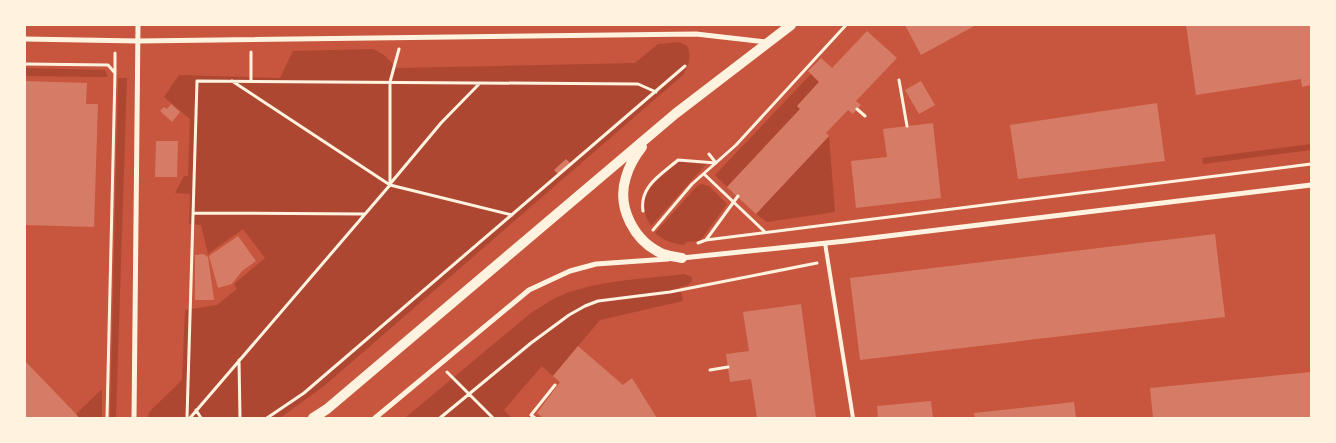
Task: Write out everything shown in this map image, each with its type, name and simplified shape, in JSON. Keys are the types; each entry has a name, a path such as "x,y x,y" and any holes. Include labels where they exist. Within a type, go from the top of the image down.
{"main road":[{"path":"314,418 326,410 675,114 791,25"},
{"path":"654,132 632,161 625,178 623,197 626,215 635,232 648,245 664,254 682,258"}],"street":[{"path":"134,418 138,25"},
{"path":"25,39 138,41 696,34 769,42"},
{"path":"375,418 529,290 570,271 596,264 682,258 825,243 1311,185"}],"lane":[{"path":"825,243 853,418"}],"path":[{"path":"651,232 692,184 736,145 813,64 846,25"},
{"path":"390,185 390,82 404,37"},
{"path":"251,81 252,39"},
{"path":"25,64 108,65 115,73 107,418"},
{"path":"267,418 304,393 685,66"},
{"path":"899,80 907,126"},
{"path":"188,418 197,81 638,84 656,92"},
{"path":"232,81 390,185 512,215"},
{"path":"188,418 441,124 480,83"},
{"path":"857,109 865,116"},
{"path":"709,154 716,163"},
{"path":"644,217 642,206 644,194 648,186 678,160 716,163"},
{"path":"690,245 706,240 766,232 1311,164"},
{"path":"704,174 766,232"},
{"path":"706,240 738,196"},
{"path":"193,213 365,214"},
{"path":"647,225 656,236"},
{"path":"440,418 569,315 598,301 670,292 828,260"},
{"path":"239,360 240,418"},
{"path":"440,364 468,395 493,418"},
{"path":"710,370 728,367"},
{"path":"535,418 531,415 555,385"},
{"path":"196,410 201,418"}],"shaded area":[{"path":"679,42 687,46 690,57 683,75 324,386 280,418 148,418 149,412 182,380 185,310 217,305 237,289 234,284 265,258 243,229 208,254 201,225 189,224 190,194 175,193 184,176 188,176 190,119 164,97 179,75 280,78 293,51 373,49 384,55 397,68 635,63 658,44"},
{"path":"25,68 105,70 108,77 25,76"},
{"path":"811,74 819,82 797,106 800,109 727,187 715,175"},
{"path":"118,78 127,78 116,418 110,418"},
{"path":"829,136 835,212 767,222 756,214"},
{"path":"1311,144 1311,150 1203,164 1202,158"},
{"path":"679,161 707,163 651,226 644,206 646,197 656,181"},
{"path":"701,184 709,186 727,204 700,241 686,242 684,245 658,236 655,233 696,187"},
{"path":"684,274 692,277 692,281 688,285 680,287 683,301 600,320 553,376 542,366 504,410 511,417 405,418 532,312 554,298 576,290 607,283"},
{"path":"102,389 102,418 79,418 76,414"}],"building":[{"path":"905,25 976,25 921,55"},
{"path":"1186,25 1311,25 1311,85 1302,87 1301,79 1196,95"},
{"path":"867,31 897,58 856,101 861,105 853,114 848,110 826,133 829,136 756,214 727,187 800,109 797,106 819,82 808,71 821,58 832,68"},
{"path":"25,81 87,83 86,104 98,104 94,227 25,225"},
{"path":"921,81 935,105 919,114 905,90"},
{"path":"1157,103 1165,161 1018,179 1010,125"},
{"path":"171,104 180,112 172,122 160,111 164,107 167,109"},
{"path":"933,123 941,198 856,208 851,161 887,157 883,129"},
{"path":"156,141 178,141 177,177 155,177"},
{"path":"566,159 570,163 558,174 554,170"},
{"path":"1215,234 1225,317 860,360 850,278"},
{"path":"238,236 256,261 242,271 232,284 218,288 209,256"},
{"path":"203,254 208,257 214,300 195,300 195,255"},
{"path":"801,304 816,418 757,418 751,379 730,382 726,354 749,351 743,312"},
{"path":"578,346 623,385 632,378 657,418 543,418 537,413 560,382 553,376"},
{"path":"25,361 76,414 79,418 25,418"},
{"path":"1311,372 1311,418 1153,418 1150,388"},
{"path":"931,401 933,418 878,418 877,406"},
{"path":"1074,402 1076,418 975,418 974,413"}]}
